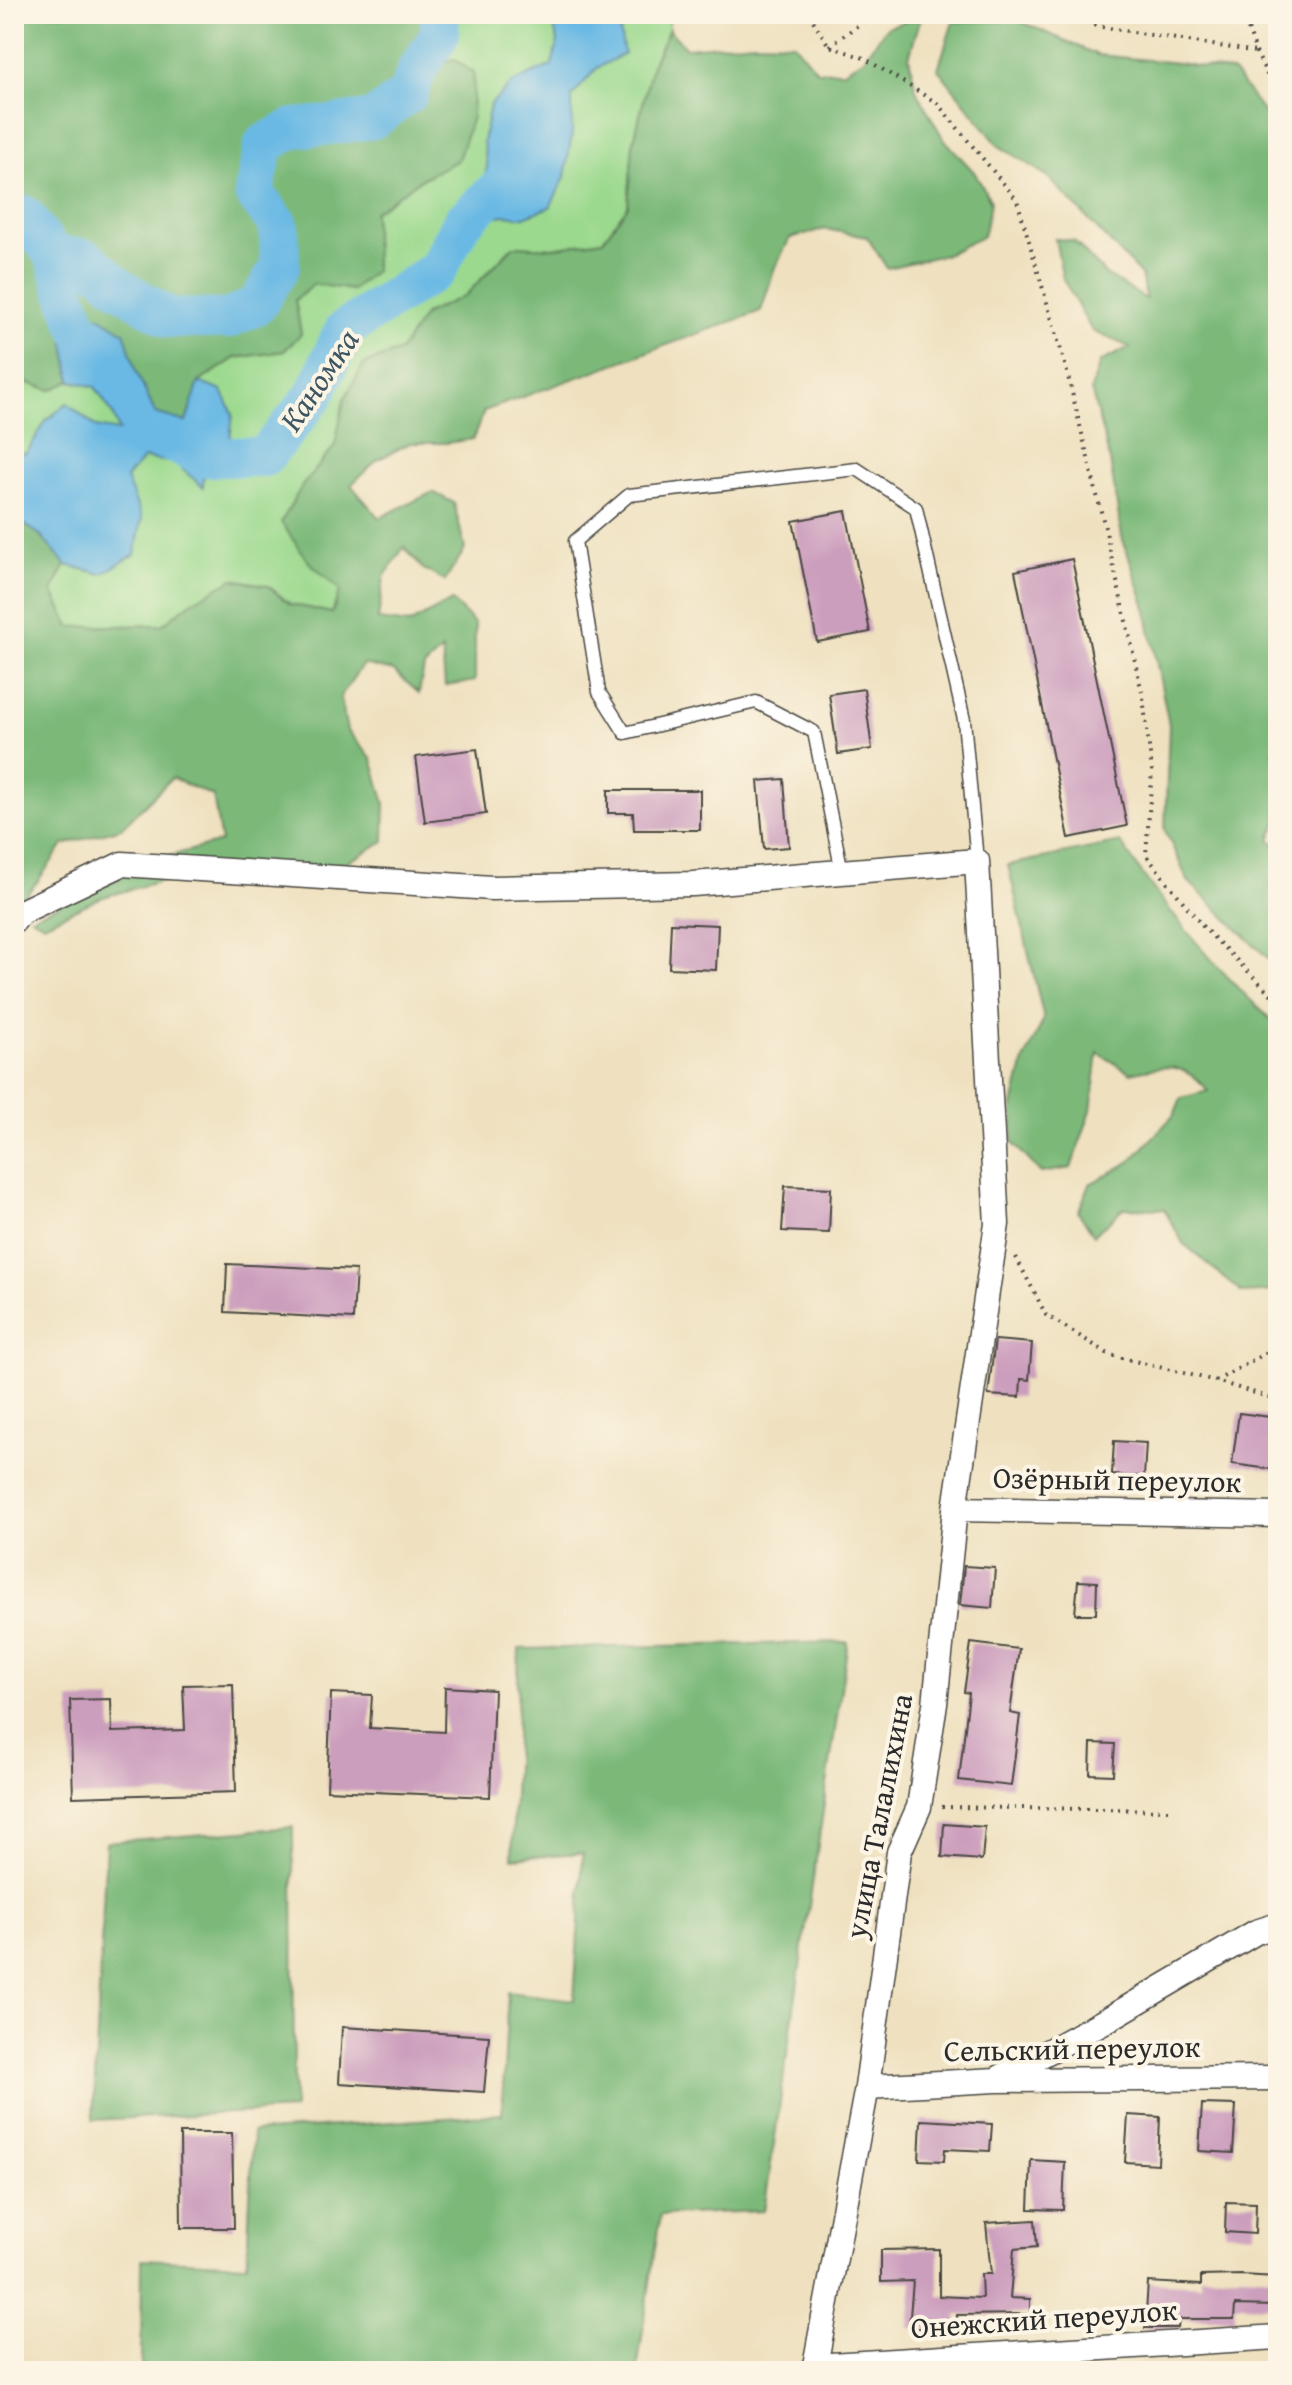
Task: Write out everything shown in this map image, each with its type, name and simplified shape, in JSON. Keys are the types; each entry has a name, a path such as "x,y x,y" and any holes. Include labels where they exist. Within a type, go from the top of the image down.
{"street":[{"path":"14,921 21,912 122,864 492,888 693,884 977,861"},
{"name":"улица Талалихина","path":"814,2369 867,2087 899,1852 919,1807 935,1704 955,1509 997,1224 977,861"},
{"name":"Озёрный переулок","path":"955,1509 1278,1515"},
{"path":"996,2080 1112,2017 1256,1932 1278,1925"},
{"name":"Сельский переулок","path":"867,2087 996,2080 1278,2078"},
{"name":"Онежский переулок","path":"814,2369 1278,2337"}],"lane":[{"path":"842,872 814,732 756,702 625,733 599,692 575,541 629,495 857,469 916,508 964,720 977,861"}],"path":[{"path":"809,14 829,46 864,58 937,103 1017,200 1066,368 1143,697 1152,771 1146,855 1204,928 1278,1001"},
{"path":"829,46 873,14"},
{"path":"1073,14 1096,26 1256,52"},
{"path":"1243,14 1256,52 1278,97"},
{"path":"997,1224 1046,1315 1110,1355 1278,1400"},
{"path":"1216,1381 1278,1346"},
{"path":"919,1807 1172,1810"}],"green space":[{"path":"14,14 420,14 422,33 417,70 454,59 474,73 472,117 458,160 421,179 374,212 375,271 352,290 314,284 295,300 301,334 284,351 235,358 199,382 186,422 155,413 136,371 124,332 63,330 71,381 51,390 14,379"},
{"path":"420,14 669,14 669,29 652,65 633,145 628,206 602,240 553,248 513,246 466,295 425,314 400,351 364,364 344,399 335,446 302,486 307,560 341,590 332,613 290,604 268,586 233,579 190,603 162,625 70,627 17,518 14,518 14,379 51,390 65,355 199,382 235,358 284,351 301,334 295,300 315,283 352,290 374,212 421,179 458,160 454,59 417,70 422,34"},
{"path":"921,17 909,57 916,90 943,138 975,173 991,202 983,236 947,254 887,268 867,237 825,229 790,238 775,267 761,311 484,411 473,439 410,443 377,460 351,485 379,518 433,492 454,503 465,549 445,581 422,568 404,547 384,577 378,620 409,624 452,601 475,624 475,681 445,686 442,650 424,667 419,693 394,671 363,664 340,697 347,730 372,759 385,803 384,841 355,858 316,874 164,880 100,898 44,924 31,917 169,856 221,842 213,796 172,778 121,828 63,845 14,909 14,518 39,534 66,565 52,591 70,627 162,625 190,603 233,579 268,586 290,604 332,613 340,590 307,560 281,522 302,486 335,446 344,400 364,364 400,351 425,314 466,295 514,246 553,248 603,240 628,206 633,145 652,65 669,30 686,48 754,42 794,43 817,71 844,71 864,58 887,27"},
{"path":"1017,20 1098,55 1233,72 1267,117 1278,142 1278,748 1274,753 1278,752 1278,820 1270,839 1278,847 1278,968 1188,881 1165,830 1169,725 1145,604 1122,537 1110,460 1091,390 1100,362 1130,347 1092,331 1063,279 1055,239 1074,241 1106,275 1146,299 1141,275 1047,176 999,146 938,69 953,22"},
{"path":"1120,842 1193,939 1278,1026 1278,1291 1242,1293 1183,1243 1164,1209 1124,1208 1094,1235 1078,1212 1090,1184 1130,1162 1174,1115 1181,1098 1208,1091 1191,1074 1164,1067 1131,1073 1098,1053 1091,1110 1071,1168 1041,1173 1013,1143 1013,1105 1024,1061 1044,1019 1008,865"},
{"path":"848,1642 764,2211 660,2215 637,2371 141,2371 142,2259 247,2264 253,2132 502,2114 508,1992 574,2000 583,1853 512,1858 519,1649"},
{"path":"293,1827 294,2110 93,2120 106,1842"}],"water":[{"path":"550,14 608,14 620,31 624,54 597,68 572,96 572,133 565,177 550,207 524,217 504,215 462,222 481,192 487,167 483,142 490,105 512,83 552,65 558,41"},
{"path":"99,316 124,332 136,371 155,413 186,422 199,382 222,391 233,414 230,440 205,458 203,487 175,463 144,458 126,478 142,518 135,554 102,574 66,565 39,534 14,518 14,455 27,452 46,421 67,403 96,427 119,431 112,413 95,387 71,381 63,330 75,318"}],"building":[{"path":"846,511 870,632 817,642 793,521"},
{"path":"1072,559 1127,826 1069,838 1015,571"},
{"path":"864,689 872,749 838,754 829,694"},
{"path":"477,749 486,814 425,822 416,757"},
{"path":"784,779 789,847 764,849 758,781"},
{"path":"608,790 700,790 700,830 634,830 633,813 608,813"},
{"path":"671,923 718,925 716,970 669,968"},
{"path":"785,1186 831,1188 829,1233 782,1231"},
{"path":"227,1264 356,1270 353,1319 225,1312"},
{"path":"995,1340 1032,1343 1029,1380 1021,1379 1020,1397 988,1395"},
{"path":"1239,1413 1278,1418 1278,1470 1232,1464"},
{"path":"1114,1441 1146,1443 1144,1477 1112,1475"},
{"path":"964,1566 995,1568 992,1608 960,1605"},
{"path":"1078,1581 1097,1582 1096,1614 1075,1614"},
{"path":"971,1643 1019,1649 1010,1713 1020,1715 1011,1786 959,1780 969,1693 964,1692"},
{"path":"233,1684 236,1792 73,1797 70,1700 111,1699 112,1732 185,1730 183,1685"},
{"path":"445,1687 494,1690 490,1797 327,1790 331,1693 372,1695 370,1728 444,1732"},
{"path":"1091,1743 1115,1744 1113,1775 1090,1774"},
{"path":"944,1824 985,1827 982,1860 942,1857"},
{"path":"342,2027 489,2036 484,2092 339,2083"},
{"path":"1202,2104 1236,2105 1233,2153 1199,2151"},
{"path":"1128,2115 1160,2117 1158,2164 1125,2162"},
{"path":"921,2120 992,2124 990,2151 945,2149 944,2161 919,2160"},
{"path":"180,2133 232,2133 234,2228 181,2228"},
{"path":"1031,2160 1065,2162 1063,2210 1029,2209"},
{"path":"1226,2202 1256,2203 1255,2234 1225,2232"},
{"path":"1035,2220 1037,2247 1014,2249 1010,2298 1030,2299 1030,2314 957,2315 956,2329 909,2328 913,2281 881,2282 881,2250 939,2249 939,2296 982,2298 981,2274 991,2274 986,2223"},
{"path":"1201,2276 1276,2277 1274,2306 1235,2305 1234,2319 1179,2319 1178,2328 1145,2328 1148,2282 1201,2285"}],"waterway":[{"name":"Каномка","path":"14,211 25,216 54,255 87,259 121,288 169,318 228,319 257,305 280,267 279,226 254,193 264,144 294,128 374,119 408,94 417,70 439,36 440,14"},
{"name":"Каномка","path":"155,436 205,457 264,457 314,396 344,330 437,270 462,222 502,185"},
{"name":"Каномка","path":"54,255 75,318 98,366"}]}
